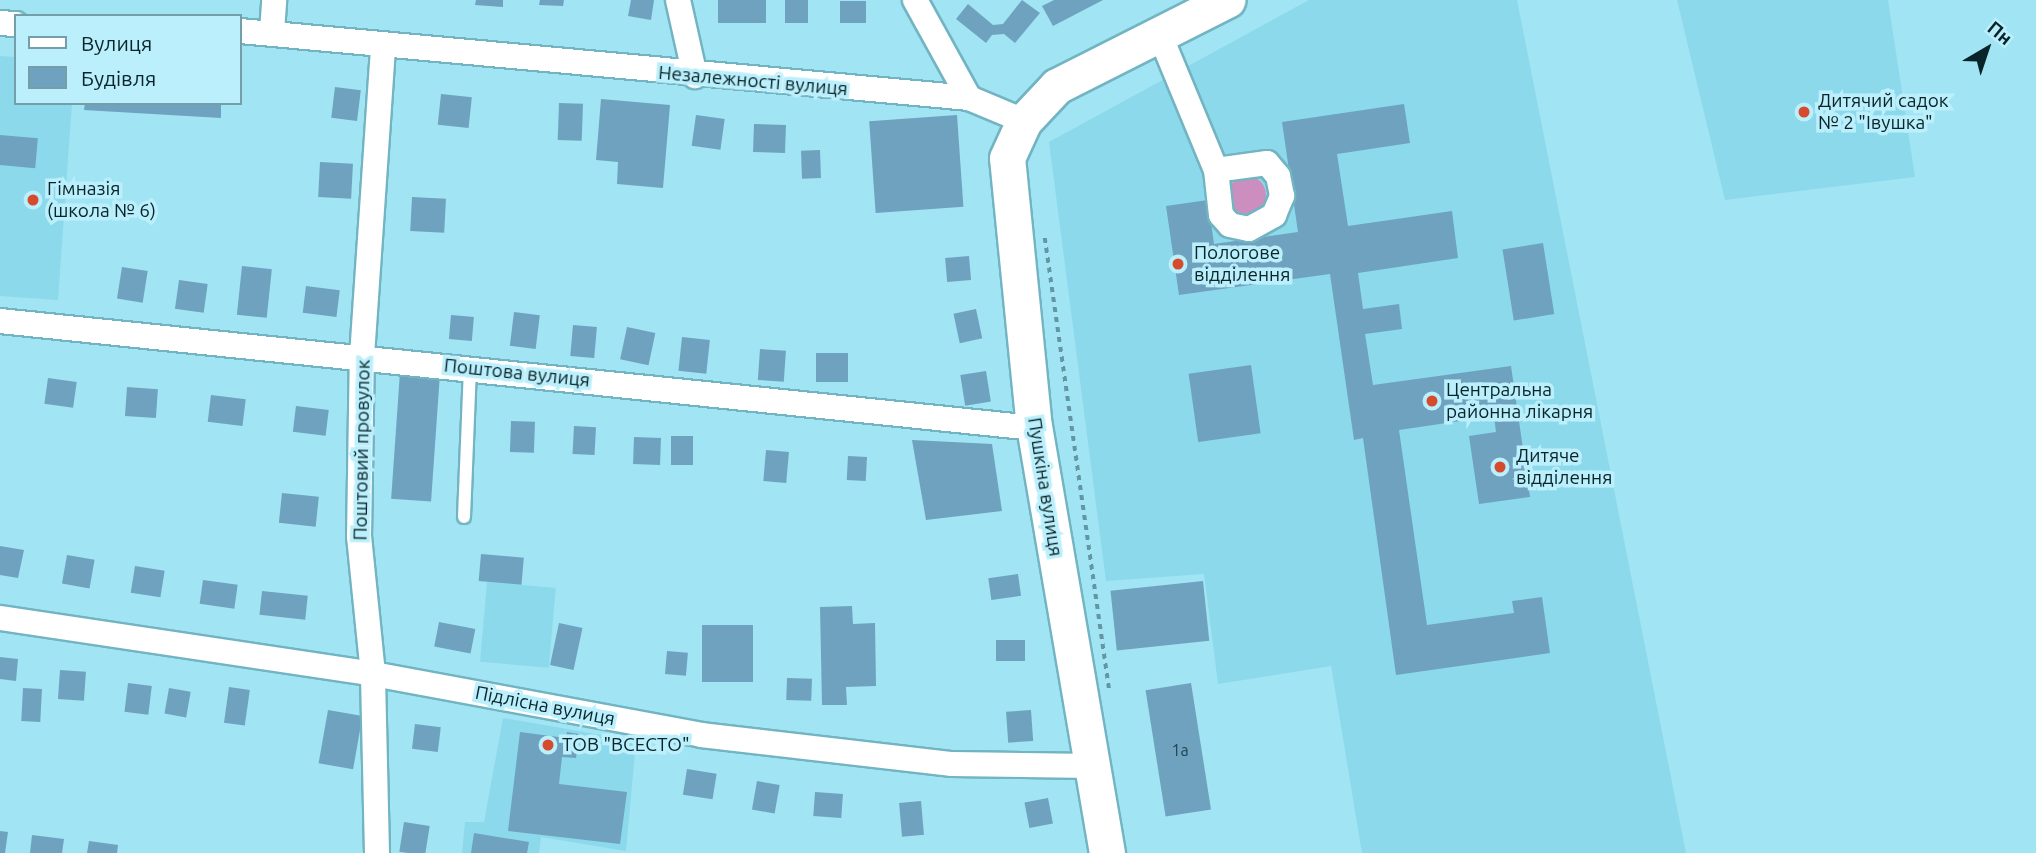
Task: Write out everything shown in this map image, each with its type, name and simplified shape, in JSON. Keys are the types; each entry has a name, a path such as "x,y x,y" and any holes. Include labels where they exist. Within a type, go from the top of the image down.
{"main road":[{"path":"1024,121 1057,86 1227,0"},
{"name":"Пушкіна вулиця","path":"1024,121 1007,158 1034,428 1107,853"}],"street":[{"path":"272,32 274,0"},
{"path":"678,0 695,76"},
{"path":"915,0 969,98"},
{"name":"Незалежності вулиця","path":"242,31 695,76 969,98 1024,121"},
{"path":"1160,34 1216,170"},
{"name":"Поштовий провулок","path":"377,853 373,674 359,537 362,356 383,46"},
{"name":"Поштова вулиця","path":"0,321 362,356 1034,428"},
{"name":"Підлісна вулиця","path":"0,618 373,674 701,735 952,764 1093,766"}],"lane":[{"path":"464,517 470,368"}],"path":[{"path":"1045,235 1111,699"}],"shaded area":[{"path":"1309,0 1517,0 1686,853 1362,853 1331,666 1218,684 1204,574 1106,581 1049,142"},
{"name":"Дитячий садок № 2 \"Івушка\"","path":"1677,0 1888,0 1915,177 1725,200"},
{"name":"Гімназія (школа № 6)","path":"0,56 14,57 14,105 72,105 58,300 0,296"},
{"path":"1247,176 1261,181 1266,195 1261,209 1247,214 1233,209 1228,195 1233,181"},
{"path":"487,582 556,588 549,668 480,662"},
{"path":"503,718 636,741 626,851 541,837 539,853 462,853 465,822 484,822"}],"building":[{"path":"476,0 503,0 503,7 475,5"},
{"path":"540,0 564,0 563,6 539,5"},
{"path":"631,0 654,0 651,20 628,16"},
{"path":"718,0 766,0 766,23 718,23"},
{"path":"785,0 808,0 808,23 785,23"},
{"path":"1022,0 1040,13 1015,43 1004,34 992,35 986,43 956,19 968,4 993,25 1003,24"},
{"path":"1054,0 1103,0 1053,26 1042,6"},
{"path":"840,1 866,1 866,23 840,23"},
{"path":"335,87 361,90 357,121 331,118"},
{"path":"441,94 472,97 469,128 438,125"},
{"path":"601,99 670,105 663,188 617,184 618,162 596,160"},
{"path":"559,103 583,104 582,141 558,140"},
{"name":"Центральна районна лікарня","path":"1404,104 1410,143 1337,154 1348,226 1452,211 1458,258 1358,273 1363,309 1399,304 1402,329 1365,334 1373,385 1511,366 1530,497 1479,504 1469,436 1496,432 1494,416 1399,430 1427,625 1514,613 1512,601 1542,597 1550,653 1396,675 1363,438 1354,440 1330,274 1179,295 1166,206 1208,200 1214,244 1298,232 1282,122"},
{"path":"85,105 221,105 221,118 84,110"},
{"path":"696,115 725,119 720,150 692,146"},
{"path":"957,115 963,207 876,213 869,121"},
{"path":"754,124 786,125 785,153 753,152"},
{"path":"0,135 38,138 35,168 0,165"},
{"path":"820,150 821,178 802,179 801,151"},
{"path":"320,162 353,164 351,199 318,197"},
{"path":"412,197 446,199 444,233 410,231"},
{"path":"1543,243 1554,314 1514,321 1503,249"},
{"path":"969,256 971,280 947,282 945,258"},
{"path":"242,266 272,269 267,318 237,315"},
{"path":"122,267 148,271 143,303 117,299"},
{"path":"179,280 208,284 204,313 175,309"},
{"path":"306,286 340,290 336,317 303,313"},
{"path":"976,309 982,338 960,343 954,314"},
{"path":"514,312 540,315 536,349 510,346"},
{"path":"451,315 474,317 472,341 449,339"},
{"path":"573,325 597,327 594,358 570,356"},
{"path":"627,327 655,333 649,365 620,359"},
{"path":"682,337 710,340 706,374 678,371"},
{"path":"760,349 786,351 784,382 758,380"},
{"path":"816,353 848,353 848,382 816,382"},
{"path":"1251,365 1261,433 1198,442 1189,374"},
{"path":"986,371 991,402 965,406 960,375"},
{"path":"400,372 440,375 431,501 391,499"},
{"path":"48,378 77,382 73,408 44,404"},
{"path":"127,387 158,389 156,418 125,416"},
{"path":"211,395 246,399 242,426 208,422"},
{"path":"296,406 329,410 326,436 293,432"},
{"path":"511,421 535,422 534,453 510,452"},
{"path":"574,426 596,427 595,455 573,454"},
{"path":"671,436 693,436 693,465 671,465"},
{"path":"634,437 661,438 660,465 633,464"},
{"path":"912,440 992,444 1002,511 926,520"},
{"path":"766,450 789,452 786,483 763,481"},
{"path":"848,456 867,457 866,481 847,480"},
{"path":"282,493 319,497 316,527 279,523"},
{"path":"0,546 24,550 18,578 0,575"},
{"path":"481,554 524,558 521,585 479,581"},
{"path":"67,555 95,560 90,588 62,584"},
{"path":"135,566 165,571 160,597 131,593"},
{"path":"1018,574 1021,596 991,600 988,578"},
{"path":"203,580 238,585 234,609 200,604"},
{"path":"1203,581 1209,641 1117,650 1111,591"},
{"path":"262,591 308,596 305,620 259,615"},
{"path":"852,606 853,624 875,623 876,686 846,687 847,705 822,705 820,607"},
{"path":"439,622 475,629 471,654 434,647"},
{"path":"559,623 582,628 574,670 550,665"},
{"path":"702,625 753,625 753,682 702,682"},
{"path":"996,640 1025,640 1025,661 996,661"},
{"path":"667,651 688,653 686,676 665,674"},
{"path":"0,657 18,659 16,681 0,679"},
{"path":"60,670 86,672 84,701 58,699"},
{"path":"787,678 812,679 811,701 786,700"},
{"path":"128,683 152,686 148,715 124,712"},
{"path":"1191,683 1211,809 1166,817 1146,690"},
{"path":"229,687 250,690 245,726 224,723"},
{"path":"23,688 42,689 40,722 21,721"},
{"path":"169,688 191,692 186,717 164,714"},
{"path":"328,710 362,716 353,769 319,763"},
{"path":"1031,710 1033,741 1008,743 1006,712"},
{"path":"415,724 441,727 438,752 412,749"},
{"path":"520,732 566,738 567,732 579,734 576,758 562,757 559,784 627,792 620,844 508,831"},
{"path":"687,769 717,774 713,799 683,795"},
{"path":"757,781 780,785 775,814 752,810"},
{"path":"815,792 843,794 841,818 813,816"},
{"path":"1048,798 1053,824 1029,828 1024,803"},
{"path":"921,801 924,835 902,837 899,803"},
{"path":"404,822 430,826 425,853 399,852"},
{"path":"0,831 8,832 5,853 0,853"},
{"path":"474,833 529,842 527,853 471,853"},
{"path":"32,835 64,839 62,853 30,853"},
{"path":"89,841 118,845 117,853 87,853"}],"place":[{"name":"Дитячий садок № 2 \"Івушка\"","path":"1804,112"},
{"name":"Гімназія (школа № 6)","path":"33,200"},
{"name":"Пологове відділення","path":"1178,264"},
{"name":"Центральна районна лікарня","path":"1432,401"},
{"name":"Дитяче відділення","path":"1500,467"},
{"name":"ТОВ \"ВСЕСТО\"","path":"548,745"}]}
